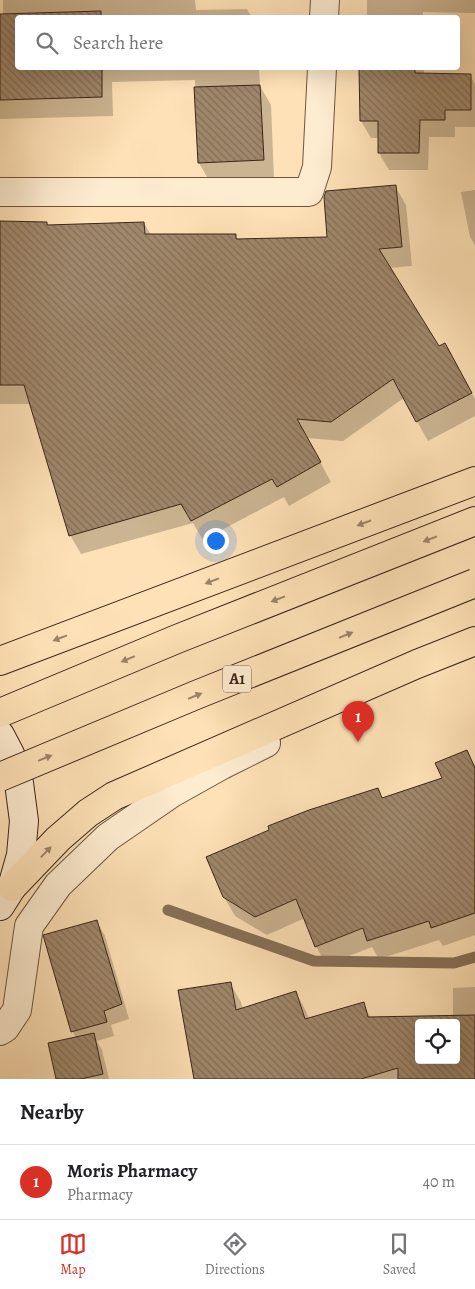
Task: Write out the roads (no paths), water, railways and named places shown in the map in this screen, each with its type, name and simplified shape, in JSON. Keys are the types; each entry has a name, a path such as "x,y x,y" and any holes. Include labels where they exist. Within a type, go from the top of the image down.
{"highway":[{"path":"0,661 475,481"},
{"path":"0,713 177,638 475,521"},
{"name":"A1","path":"0,776 475,583"},
{"path":"6,896 58,839 88,813 114,796 475,641"}],"street":[{"path":"324,15 325,0"},
{"path":"0,192 308,192 317,167 322,70"},
{"path":"0,1031 5,1028 17,1010 28,926 58,885 108,837 172,793 222,765 408,670 475,652"},
{"path":"0,734 10,754 19,783 24,821 21,855 6,896"}],"waterway":[{"path":"168,910 314,961 454,963 475,957"}],"place":[{"name":"Moris Pharmacy","path":"358,742"}]}
